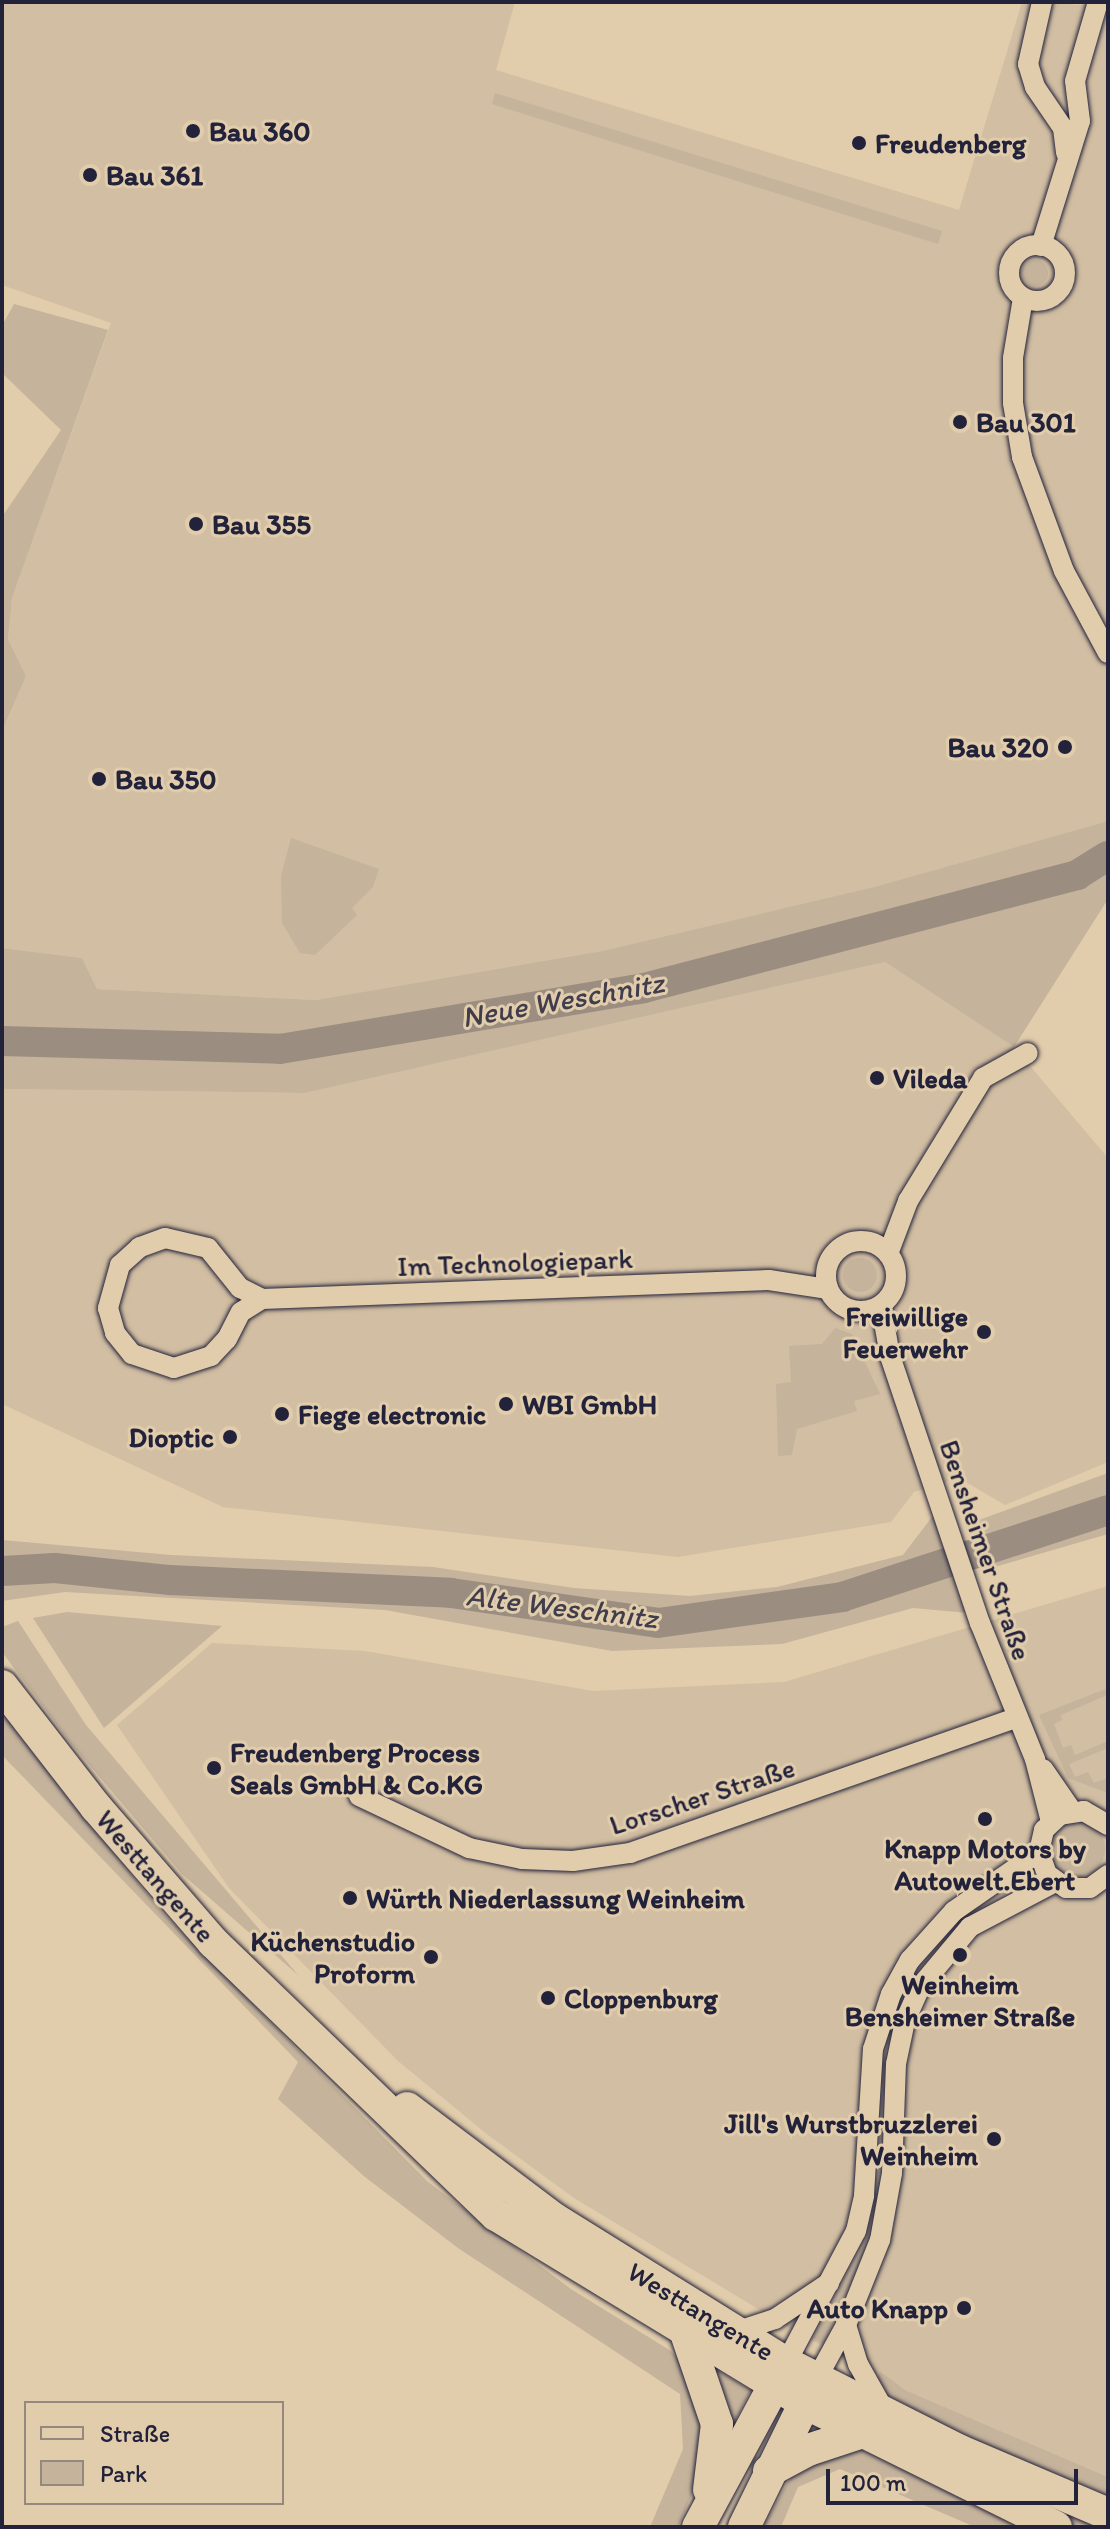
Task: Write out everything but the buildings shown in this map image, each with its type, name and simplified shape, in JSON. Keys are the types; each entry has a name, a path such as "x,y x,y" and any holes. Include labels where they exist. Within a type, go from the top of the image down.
{"main road":[{"name":"Westtangente","path":"2,1686 171,1897 496,2215 687,2336 780,2374 811,2392 860,2433 1056,2527"},
{"name":"Westtangente","path":"327,2049 553,2218 735,2332 780,2374"},
{"path":"687,2336 717,2424 703,2516"},
{"path":"703,2516 780,2374"},
{"name":"Westtangente","path":"811,2392 887,2415 1108,2514"},
{"path":"744,2527 769,2471 811,2392"},
{"path":"769,2471 808,2450 860,2433"}],"street":[{"path":"1042,2 1028,64 1035,87 1063,128 1066,153"},
{"path":"1041,246 1066,153 1080,121 1075,81 1098,2"},
{"path":"1041,246 1059,257 1064,283 1046,300 1023,298 1011,285 1009,269 1018,253 1041,246"},
{"path":"1023,298 1013,358 1013,403 1022,457 1064,571 1108,653"},
{"path":"828,1289 827,1268 848,1244 870,1242 888,1254 908,1201 983,1078 1028,1053"},
{"path":"870,1242 908,1201"},
{"path":"165,1238 208,1248 240,1288 262,1299 241,1312 227,1339 211,1356 174,1368 132,1354 115,1333 108,1308 120,1265 140,1247 165,1238"},
{"name":"Bensheimer Straße","path":"888,1254 895,1287 881,1305 890,1356 1016,1718 1035,1759 1072,1811"},
{"name":"Im Technologiepark","path":"262,1299 769,1280 827,1268"},
{"name":"Im Technologiepark","path":"769,1280 828,1289"},
{"name":"Bensheimer Straße","path":"828,1289 847,1309 861,1312 890,1356"},
{"path":"861,1312 881,1305"},
{"name":"Lorscher Straße","path":"359,1796 469,1848 522,1859 573,1861 630,1853 1016,1718"},
{"name":"Bensheimer Straße","path":"1035,1759 1051,1822"},
{"path":"780,2374 835,2278 864,2195 873,2049 891,1994 910,1960 954,1911 1039,1852 1051,1822 1072,1811 1107,1822"},
{"path":"1039,1852 1055,1882"},
{"path":"811,2392 871,2269 889,2204 896,2064 905,2021 920,1987 970,1927 1055,1882 1078,1889 1105,1881"},
{"path":"735,2332 775,2319 835,2278"},
{"path":"846,2325 858,2364 887,2415"}],"shaded area":[{"path":"2,2 515,2 496,70 959,210 1022,2 1108,6 1108,821 874,887 602,951 316,1000 97,989 82,958 2,948 2,731 26,676 8,639 12,598 111,323 2,285"},
{"path":"885,962 1014,1047 1108,1158 1108,1462 1005,1505 959,1478 914,1492 891,1522 678,1557 223,1507 2,1404 2,1089 305,1093"},
{"path":"1108,1586 1108,2477 905,2390 798,2333 574,2198 488,2135 398,2061 229,1888 117,1725 212,1643 365,1651 593,1691 784,1682"}],"green space":[{"path":"495,93 942,231 938,244 492,104"},
{"path":"1035,260 1044,264 1048,273 1044,282 1035,286 1026,282 1022,273 1026,264"},
{"path":"14,304 108,330 12,598 8,639 26,676 2,731 2,517 61,430 2,373 2,326"},
{"path":"1108,821 1108,899 1014,1047 885,962 305,1093 2,1089 2,948 82,958 97,989 316,1000 602,951 874,887"},
{"path":"291,838 379,869 373,887 352,908 357,915 315,955 300,953 282,923 281,876"},
{"path":"860,1258 872,1263 877,1275 872,1287 860,1292 848,1287 843,1275 848,1263"},
{"path":"835,1328 852,1334 880,1394 854,1401 857,1411 797,1429 792,1455 778,1456 776,1384 791,1382 789,1346 822,1344"},
{"path":"1108,1473 1108,1534 984,1570 968,1524"},
{"path":"938,1509 969,1613 913,1608 782,1644 612,1651 385,1610 65,1592 2,1601 2,1540 171,1555 433,1567 574,1588 690,1596 777,1587 903,1555"},
{"path":"67,1612 222,1626 104,1728 33,1618"},
{"path":"18,1621 86,1725 298,1975 182,1874 69,1741 2,1652 2,1627"},
{"path":"1108,1688 1105,1696 1061,1715 1062,1720 1054,1724 1063,1748 1071,1745 1075,1755 1108,1741 1108,1748 1069,1764 1075,1777 1088,1772 1094,1783 1108,1778 1108,1793 1068,1778 1039,1715"},
{"path":"2,1712 159,1909 428,2182 571,2289 671,2351 693,2374 708,2456 678,2527 650,2527 683,2449 680,2394 458,2248 365,2177 278,2099 298,2062 2,1755"},
{"path":"1077,1821 1097,1829 1105,1849 1097,1869 1077,1877 1057,1869 1049,1849 1057,1829"},
{"path":"874,2207 879,2209 871,2244 823,2344 813,2338 861,2247"},
{"path":"703,2362 751,2390 727,2436"},
{"path":"881,2372 905,2390 1108,2477 1108,2527 975,2527 840,2469 798,2487 781,2527 763,2527 789,2480 827,2434 797,2447 809,2422 847,2411"}],"waterway":[{"name":"Neue Weschnitz","path":"2,1041 280,1049 644,988 1077,875 1108,856"},
{"name":"Alte Weschnitz","path":"2,1571 55,1568 170,1580 451,1593 658,1623 842,1597 1108,1510"}],"place":[{"name":"Bau 360","path":"193,131"},
{"name":"Freudenberg","path":"859,143"},
{"name":"Bau 361","path":"90,175"},
{"name":"Bau 301","path":"960,422"},
{"name":"Bau 355","path":"196,524"},
{"name":"Bau 320","path":"1065,747"},
{"name":"Bau 350","path":"99,779"},
{"name":"Vileda","path":"877,1078"},
{"name":"Freiwillige Feuerwehr","path":"984,1332"},
{"name":"WBI GmbH","path":"506,1404"},
{"name":"Fiege electronic","path":"282,1414"},
{"name":"Dioptic","path":"230,1437"},
{"name":"Freudenberg Process Seals GmbH & Co.KG","path":"214,1768"},
{"name":"Knapp Motors by Autowelt.Ebert","path":"985,1819"},
{"name":"Würth Niederlassung Weinheim","path":"350,1898"},
{"name":"Weinheim Bensheimer Straße","path":"960,1955"},
{"name":"Küchenstudio Proform","path":"431,1957"},
{"name":"Cloppenburg","path":"548,1998"},
{"name":"Jill's Wurstbruzzlerei Weinheim","path":"994,2139"},
{"name":"Auto Knapp","path":"964,2308"}]}
